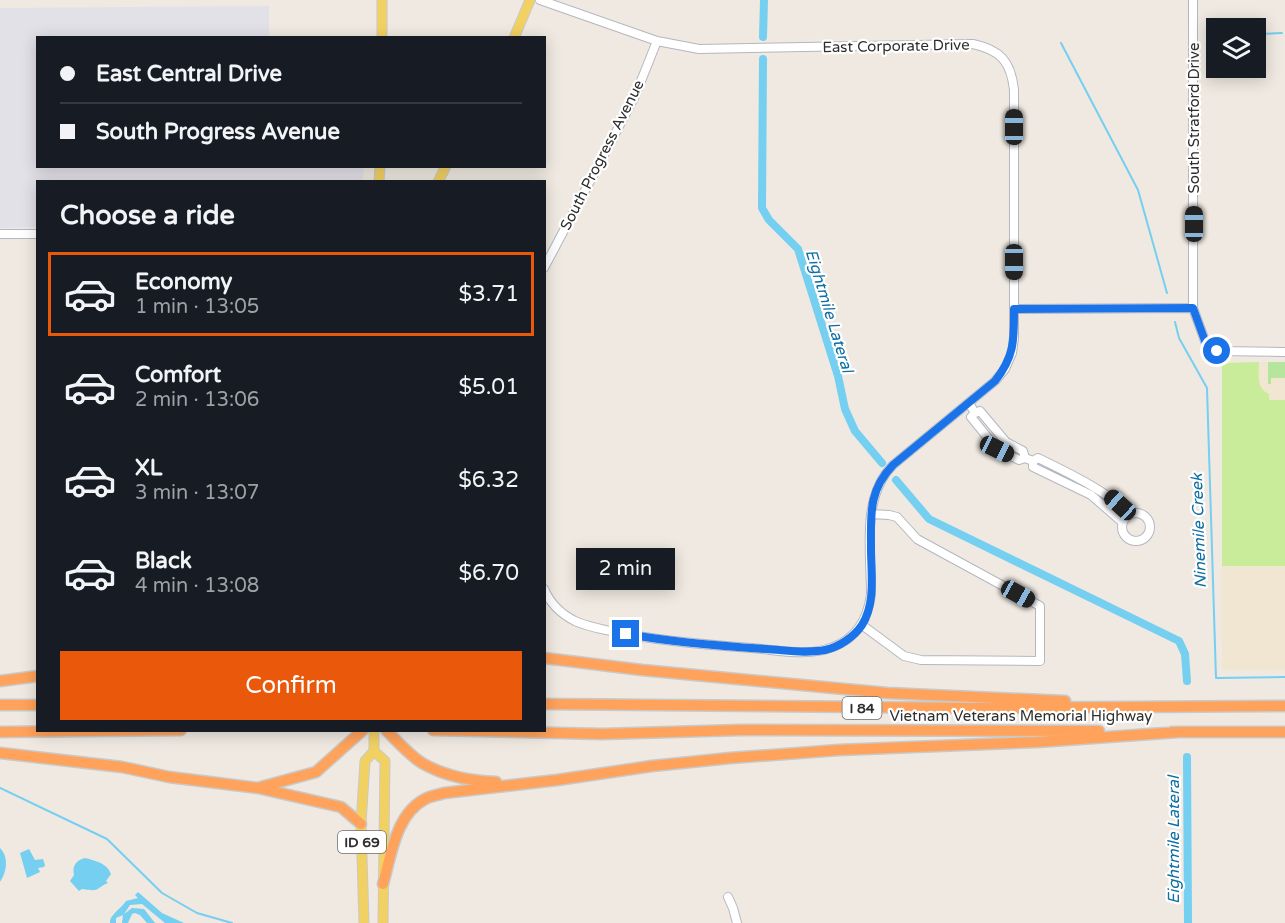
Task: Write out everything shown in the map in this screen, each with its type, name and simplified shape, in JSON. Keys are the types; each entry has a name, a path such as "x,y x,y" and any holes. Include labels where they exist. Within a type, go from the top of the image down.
{"highway":[{"path":"546,658 654,672 887,693 1179,706"},
{"path":"0,681 36,676"},
{"name":"Vietnam Veterans Memorial Highway","path":"546,704 957,708 1285,706"},
{"path":"0,705 36,705"},
{"name":"Vietnam Veterans Memorial Highway","path":"518,732 602,734 740,730 1285,732"},
{"path":"0,732 36,732"},
{"path":"258,788 316,772 336,757 361,732"},
{"path":"388,732 421,762 445,773 476,781 524,784"},
{"path":"383,884 404,820 413,808 426,798 444,793 651,766 753,756 1037,742 1179,732"},
{"path":"0,753 122,767 192,780 258,788 341,807 361,824"}],"main road":[{"path":"382,0 382,36"},
{"path":"515,36 530,0"},
{"name":"ID 69","path":"364,923 361,824 365,761 374,751 374,732"},
{"name":"ID 69","path":"374,751 385,760 383,923"}],"street":[{"name":"East Corporate Drive","path":"540,0 657,41 699,49 973,44 988,47 997,53 1010,68 1014,90 1012,353 1005,369 995,381 886,471 876,489 871,514 870,606 862,625"},
{"name":"South Stratford Drive","path":"1193,0 1193,308 1205,341 1217,351 1285,352"},
{"name":"South Progress Avenue","path":"546,264 635,96 657,41"},
{"path":"0,234 36,234"},
{"path":"1014,309 1193,308"},
{"path":"969,403 975,413 980,411 1006,442 1023,451 1033,467 1099,500 1122,522 1123,534 1129,540 1139,541 1147,536 1150,528 1148,518 1139,513 1130,513 1092,485 1038,458 1029,459"},
{"path":"1122,522 1130,513"},
{"path":"546,592 567,617 584,625 676,642 807,652 834,647 850,637 862,625 904,656 921,660 1040,661 1040,606 917,538 897,518 871,514"},
{"path":"728,897 734,908 737,923"}],"shaded area":[{"path":"269,6 269,36 36,36 36,168 364,168 363,180 36,180 36,227 0,228 0,8"},
{"path":"1285,362 1285,670 1222,670 1222,363"}],"green space":[{"path":"1259,362 1260,385 1269,394 1269,400 1285,400 1285,566 1222,566 1222,363"},
{"path":"1268,362 1285,362 1285,378 1271,378 1271,384 1268,384"}],"water":[{"path":"0,848 5,856 6,865 0,882"},
{"path":"29,849 35,860 43,859 45,865 38,868 40,872 27,878 20,853"},
{"path":"85,858 107,867 111,874 106,881 108,883 95,890 82,889 79,891 70,881 74,875 75,864"},
{"path":"138,892 162,913 184,923 165,923 142,904 130,905 124,914 132,908 144,909 155,923 147,923 135,913 132,914 128,923 122,923 123,915 116,918 116,923 110,923 113,915 126,901 138,898 135,895"}],"waterway":[{"name":"Eightmile Lateral","path":"763,37 764,0"},
{"path":"1266,34 1282,33"},
{"name":"Ninemile Creek","path":"1061,43 1138,190 1167,293"},
{"name":"Eightmile Lateral","path":"763,59 762,208 769,220 798,249 838,376 845,409 855,431 882,463"},
{"name":"Ninemile Creek","path":"1175,322 1179,338 1207,388 1216,678 1285,677"},
{"name":"Eightmile Lateral","path":"896,480 929,519 1179,641 1185,654 1187,681"},
{"name":"Eightmile Lateral","path":"1187,757 1188,923"},
{"path":"0,788 107,839 162,893 197,913 232,923"}],"route":[{"path":"626,634 702,645 816,652 842,643 856,632 862,625 870,606 871,514 876,489 893,465 995,381 1005,369 1012,353 1014,309 1193,308 1205,341 1217,351"}]}
